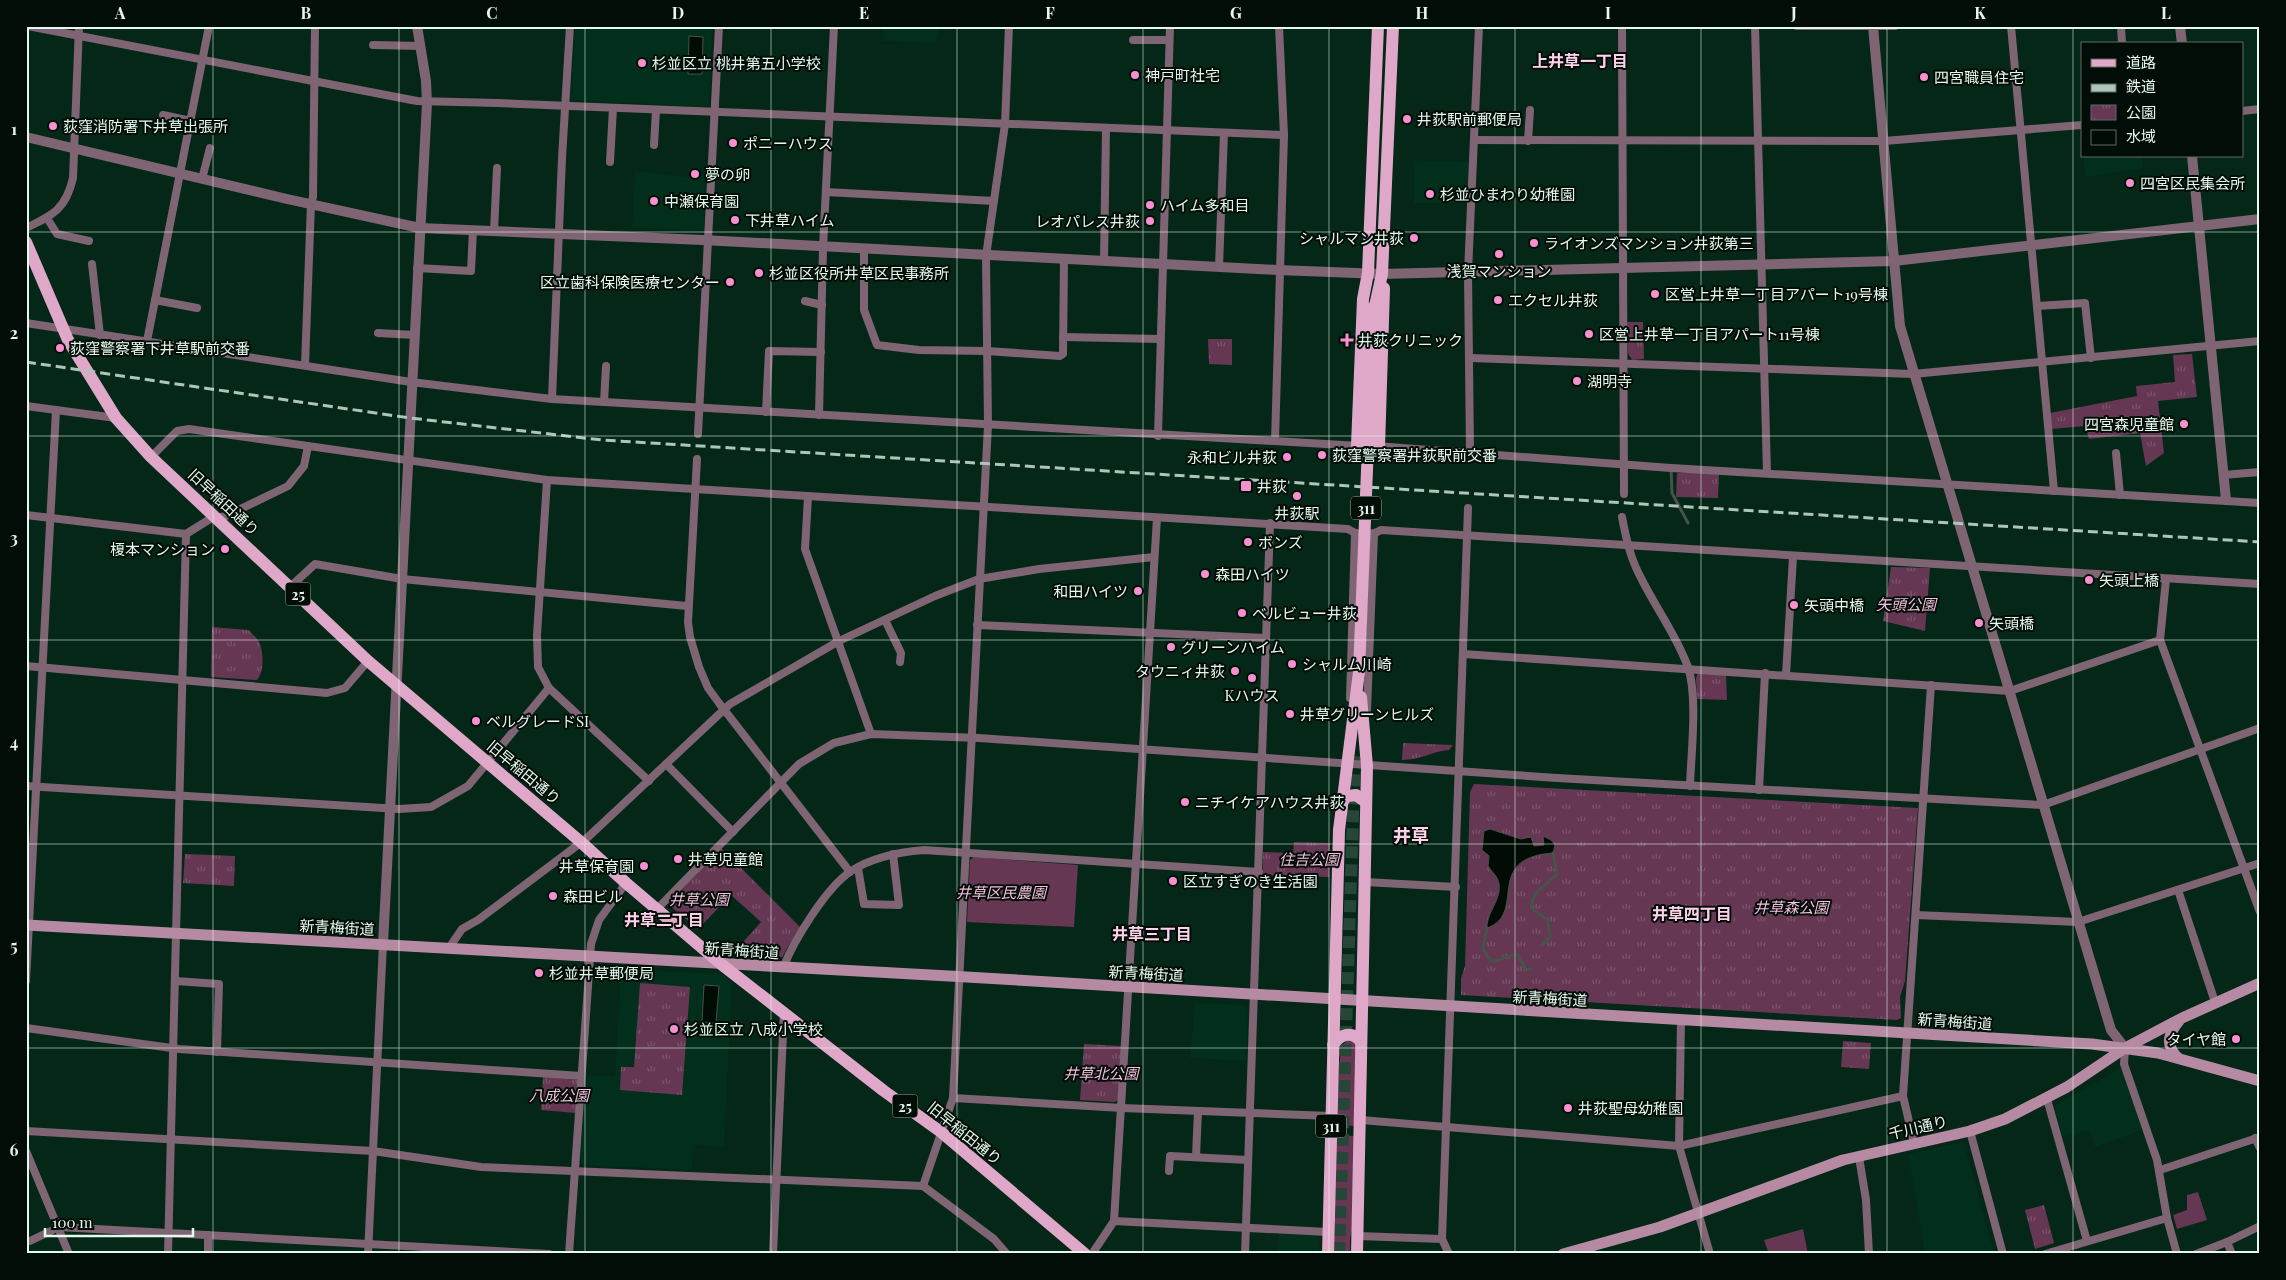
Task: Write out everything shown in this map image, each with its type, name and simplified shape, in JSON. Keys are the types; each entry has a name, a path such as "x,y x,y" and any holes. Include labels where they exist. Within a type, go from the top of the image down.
{"main road":[{"name":"311","path":"1328,1254 1337,872 1342,801 1359,672 1373,315 1368,273 1378,26"},
{"name":"311","path":"1373,315 1382,274 1393,26"},
{"path":"1377,46 1383,40 1392,46"},
{"name":"旧早稲田通り","path":"26,242 62,329 116,418 151,457 368,661 582,843 657,910 721,964 784,1011 884,1091 941,1132 1085,1254"},
{"path":"1357,445 1363,299 1368,273"},
{"path":"1379,446 1385,293 1382,274"},
{"name":"311","path":"1357,1254 1367,766 1359,672"},
{"path":"1342,801 1348,796 1356,794 1366,802"},
{"name":"新青梅街道","path":"27,925 1334,999 2125,1048 2178,1058 2260,1081"},
{"name":"千川通り","path":"1563,1254 1627,1237 1700,1214 1859,1156 1970,1131 2005,1120 2047,1099 2082,1078 2125,1048 2215,1002 2260,983"},
{"path":"2178,1058 2170,1051 2168,1042 2173,1028 2182,1018"},
{"path":"1333,1045 1337,1038 1348,1034 1356,1036 1361,1042"}],"street":[{"path":"26,228 47,218 65,203 70,191 80,26"},
{"path":"147,341 209,26"},
{"path":"305,365 311,204 313,197 315,26"},
{"path":"368,1254 426,102 421,46 417,26"},
{"path":"552,399 558,234 570,26"},
{"path":"698,434 719,26"},
{"path":"818,415 823,248 834,26"},
{"path":"923,1186 953,1098 988,425 986,256 1005,124 1009,26"},
{"path":"1158,436 1165,130 1170,26"},
{"path":"1275,441 1278,270 1284,135 1279,26"},
{"path":"1470,453 1468,272 1479,26"},
{"path":"1622,26 1624,494"},
{"path":"1755,26 1767,473"},
{"path":"1797,26 1895,26"},
{"path":"2011,26 2054,491"},
{"path":"2121,26 2122,42"},
{"path":"2180,26 2182,42"},
{"path":"33,27 426,102 1284,135"},
{"path":"1873,27 1900,326 1946,485 2010,691 2111,1030 2125,1048 2124,1064 2158,1160 2167,1218 2177,1254"},
{"path":"1133,40 1169,40"},
{"path":"373,45 421,46"},
{"path":"610,162 613,108"},
{"path":"654,145 656,110"},
{"path":"1528,141 1530,110"},
{"path":"2244,111 2260,110"},
{"path":"163,115 191,121"},
{"path":"1474,140 1884,141 2081,125"},
{"path":"1104,262 1106,128"},
{"path":"1219,267 1224,133"},
{"path":"26,137 420,228 709,240 823,248 1382,274 1894,261 2260,219"},
{"path":"202,179 210,148"},
{"path":"2192,158 2226,500"},
{"path":"494,231 497,168"},
{"path":"826,192 994,201"},
{"path":"47,218 57,234 62,237 89,241"},
{"path":"417,268 471,271 473,230"},
{"path":"864,250 864,310 877,345 919,350 987,351 1060,356 1063,354 1064,260"},
{"path":"92,264 100,335"},
{"path":"155,300 197,308"},
{"path":"805,302 822,305"},
{"path":"2037,306 2085,303 2091,358"},
{"path":"26,323 411,382 552,399 1158,436 1379,446 1946,485 2260,503"},
{"path":"378,333 414,335"},
{"path":"1063,337 1160,339"},
{"path":"1470,358 1913,374 2260,341"},
{"path":"766,412 768,352 821,352"},
{"path":"604,402 606,366"},
{"path":"26,406 116,418"},
{"path":"26,981 27,925 56,410"},
{"path":"151,457 177,431 188,429 547,480 1157,518 1270,523 1348,529 1354,534 1374,534 1381,530 1628,547 1971,565 2260,584"},
{"path":"26,515 186,534 210,519 226,516 288,486 304,466 308,446"},
{"path":"2116,453 2120,495"},
{"path":"697,459 688,606 694,652 708,688 850,872"},
{"path":"2223,475 2260,472"},
{"path":"547,480 537,660 540,674 549,688 649,781"},
{"path":"808,497 805,549 871,734"},
{"path":"1449,1254 1442,1239 1468,508"},
{"path":"1622,517 1628,547 1640,576 1674,636 1688,669 1692,698 1690,786"},
{"path":"1092,1254 1114,1221 1145,750 1157,518"},
{"path":"1245,1254 1270,523"},
{"path":"168,1254 186,534"},
{"path":"1348,748 1354,534"},
{"path":"1365,749 1374,534"},
{"path":"449,948 462,929 478,920 582,843 724,709 839,641 979,579 1039,569 1154,557"},
{"path":"1786,675 1793,557"},
{"path":"290,587 315,564 402,579 688,606"},
{"path":"2166,579 2160,640 2260,912"},
{"path":"885,620 901,653 900,662"},
{"path":"977,625 1266,638"},
{"path":"1463,654 2010,691 2160,640"},
{"path":"26,666 181,682 327,694 345,688 368,661"},
{"path":"1759,790 1765,673"},
{"path":"1914,1143 1903,1096 1931,685"},
{"path":"26,786 390,809 431,808 468,786 549,688"},
{"path":"657,910 799,764 817,752 843,739 871,734 971,738 1346,765 2043,806 2260,728"},
{"path":"666,764 732,832"},
{"path":"783,968 788,955 821,902 850,872 893,854 924,850 965,852 1258,872"},
{"path":"858,868 864,904 899,905 893,854"},
{"path":"1916,914 2078,922 2260,863"},
{"path":"1365,882 1456,887"},
{"path":"569,1254 590,956 595,926 626,883"},
{"path":"2178,890 2215,1002"},
{"path":"175,981 219,984 217,1052"},
{"path":"773,1254 784,1011"},
{"path":"1681,1020 1679,1146 1710,1254"},
{"path":"26,1028 217,1052 582,1076"},
{"path":"1361,1120 1679,1146 1903,1096"},
{"path":"953,1098 1122,1108 1332,1116"},
{"path":"2047,1099 2087,1242"},
{"path":"1196,1156 1198,1111"},
{"path":"26,1131 373,1152 481,1167 776,1178 923,1186 994,1239 1007,1254"},
{"path":"1970,1131 2003,1254"},
{"path":"2160,1170 2258,1137 2260,1148"},
{"path":"26,1151 69,1254"},
{"path":"1169,1171 1170,1156 1248,1160"},
{"path":"1859,1156 1866,1200 1868,1254"},
{"path":"2045,1254 2167,1218"},
{"path":"1114,1221 1328,1232"},
{"path":"2196,1254 2260,1226"},
{"path":"26,1240 30,1241 58,1227 549,1254"},
{"path":"208,1235 208,1254"},
{"path":"1358,1236 1442,1239"},
{"path":"2227,1242 2232,1254"}],"shaded area":[{"name":"杉並区立 桃井第五小学校","path":"575,26 712,26 709,105 707,107 571,100"},
{"path":"883,26 939,26 935,43 883,41"},
{"path":"2083,158 2142,158 2143,168 2085,177"},
{"path":"1414,160 1469,162 1467,203 1414,203"},
{"path":"635,171 705,179 704,228 700,230 632,228"},
{"name":"杉並区立 八成小学校","path":"621,969 722,974 732,983 724,1147 694,1145 692,1170 583,1165 580,1162 588,1075 615,1076"},
{"path":"1195,1003 1243,1005 1248,1010 1246,1061 1190,1058"},
{"path":"2118,1069 2122,1070 2142,1130 2095,1147 2090,1130 2063,1137 2055,1106"},
{"path":"1964,1142 1994,1254 1925,1254 1908,1154"},
{"path":"1278,1234 1320,1235 1319,1254 1277,1254"}],"green space":[{"path":"1627,322 1643,322 1644,359 1632,360 1628,353"},
{"path":"1208,339 1232,339 1232,365 1209,364"},
{"path":"2192,354 2197,397 2158,401 2164,453 2146,466 2140,433 2089,439 2085,426 2051,429 2050,413 2137,396 2136,386 2175,382 2173,355"},
{"path":"1677,473 1719,473 1718,498 1676,497"},
{"name":"矢頭公園","path":"1891,567 1930,568 1925,631 1883,621"},
{"path":"212,627 249,630 256,638 261,646 262,656 261,672 257,680 211,677"},
{"path":"1698,673 1726,675 1727,700 1697,699 1696,678"},
{"path":"1403,743 1453,745 1449,750 1415,759 1402,760"},
{"name":"井草森公園","path":"1474,784 1918,808 1905,981 1900,997 1901,1018 1897,1020 1461,995 1461,978 1465,966 1470,792"},
{"name":"住吉公園","path":"1294,842 1330,843 1329,877 1263,875 1263,852 1293,853"},
{"name":"井草公園","path":"721,848 800,927 782,957 735,951 761,922 731,895 698,929 668,904"},
{"path":"185,854 235,856 234,886 183,883"},
{"name":"井草区民農園","path":"974,857 1078,865 1074,927 967,922 970,860"},
{"path":"640,983 690,987 682,1095 620,1090 621,1067 634,1067"},
{"path":"1349,1039 1357,1044 1356,1126 1335,1125 1341,1046"},
{"path":"1843,1041 1871,1043 1869,1069 1841,1067"},
{"name":"井草北公園","path":"1084,1044 1122,1046 1119,1099 1115,1102 1080,1100"},
{"name":"八成公園","path":"543,1077 578,1080 576,1113 541,1110"},
{"path":"1334,1135 1356,1136 1355,1217 1350,1239 1350,1254 1333,1254"},
{"path":"2198,1192 2207,1220 2177,1229 2173,1215 2187,1210 2187,1195"},
{"path":"2044,1205 2054,1243 2035,1249 2025,1210"},
{"path":"1803,1229 1808,1254 1769,1254 1764,1240"}],"water":[{"path":"689,36 703,37 702,74 688,74"},
{"path":"1490,829 1521,839 1531,837 1534,846 1544,845 1543,836 1551,840 1555,845 1553,853 1531,857 1519,865 1512,875 1505,911 1499,921 1487,928 1489,916 1499,891 1497,878 1488,866 1489,856 1482,850 1484,831"},
{"path":"704,985 719,986 716,1023 702,1022"}],"waterway":[{"path":"1671,468 1672,493 1688,523"},
{"path":"1542,945 1550,937 1548,920 1531,908 1532,901 1537,892 1557,874 1553,853"},
{"path":"1487,928 1483,949 1491,961 1518,955 1526,970 1531,969"}],"tunnel":[{"path":"1339,1254 1355,752"}],"railway":[{"path":"26,362 410,418 602,440 2260,542"}],"place":[{"name":"杉並区立 桃井第五小学校","path":"642,63"},
{"name":"神戸町社宅","path":"1135,75"},
{"name":"四宮職員住宅","path":"1924,77"},
{"name":"井荻駅前郵便局","path":"1407,119"},
{"name":"荻窪消防署下井草出張所","path":"53,126"},
{"name":"ポニーハウス","path":"733,143"},
{"name":"夢の卵","path":"695,174"},
{"name":"四宮区民集会所","path":"2130,183"},
{"name":"杉並ひまわり幼稚園","path":"1430,194"},
{"name":"中瀬保育園","path":"654,201"},
{"name":"ハイム多和目","path":"1150,205"},
{"name":"下井草ハイム","path":"735,220"},
{"name":"レオパレス井荻","path":"1150,221"},
{"name":"シャルマン井荻","path":"1414,238"},
{"name":"ライオンズマンション井荻第三","path":"1534,243"},
{"name":"浅賀マンション","path":"1499,254"},
{"name":"杉並区役所井草区民事務所","path":"759,273"},
{"name":"区立歯科保険医療センター","path":"730,282"},
{"name":"区営上井草一丁目アパート19号棟","path":"1655,294"},
{"name":"エクセル井荻","path":"1498,300"},
{"name":"区営上井草一丁目アパート11号棟","path":"1589,334"},
{"name":"井荻クリニック","path":"1347,340"},
{"name":"荻窪警察署下井草駅前交番","path":"60,348"},
{"name":"湖明寺","path":"1577,381"},
{"name":"四宮森児童館","path":"2184,424"},
{"name":"荻窪警察署井荻駅前交番","path":"1322,455"},
{"name":"永和ビル井荻","path":"1287,457"},
{"name":"井荻","path":"1246,486"},
{"name":"井荻駅","path":"1297,496"},
{"name":"ボンズ","path":"1248,542"},
{"name":"榎本マンション","path":"225,549"},
{"name":"森田ハイツ","path":"1205,574"},
{"name":"矢頭上橋","path":"2089,580"},
{"name":"和田ハイツ","path":"1138,591"},
{"name":"矢頭中橋","path":"1794,605"},
{"name":"ベルビュー井荻","path":"1242,613"},
{"name":"矢頭橋","path":"1979,623"},
{"name":"グリーンハイム","path":"1171,647"},
{"name":"シャルム川崎","path":"1292,664"},
{"name":"タウニィ井荻","path":"1235,671"},
{"name":"Kハウス","path":"1252,678"},
{"name":"井草グリーンヒルズ","path":"1290,714"},
{"name":"ベルグレードSI","path":"476,721"},
{"name":"ニチイケアハウス井荻","path":"1185,802"},
{"name":"井草児童館","path":"678,859"},
{"name":"井草保育園","path":"644,866"},
{"name":"区立すぎのき生活園","path":"1173,881"},
{"name":"森田ビル","path":"553,896"},
{"name":"杉並井草郵便局","path":"539,973"},
{"name":"杉並区立 八成小学校","path":"674,1029"},
{"name":"タイヤ館","path":"2236,1039"},
{"name":"井荻聖母幼稚園","path":"1568,1108"}],"district":[{"name":"上井草一丁目","path":"1580,60"},
{"name":"井草","path":"1411,835"},
{"name":"井草四丁目","path":"1692,913"},
{"name":"井草二丁目","path":"664,919"},
{"name":"井草三丁目","path":"1152,933"}]}
